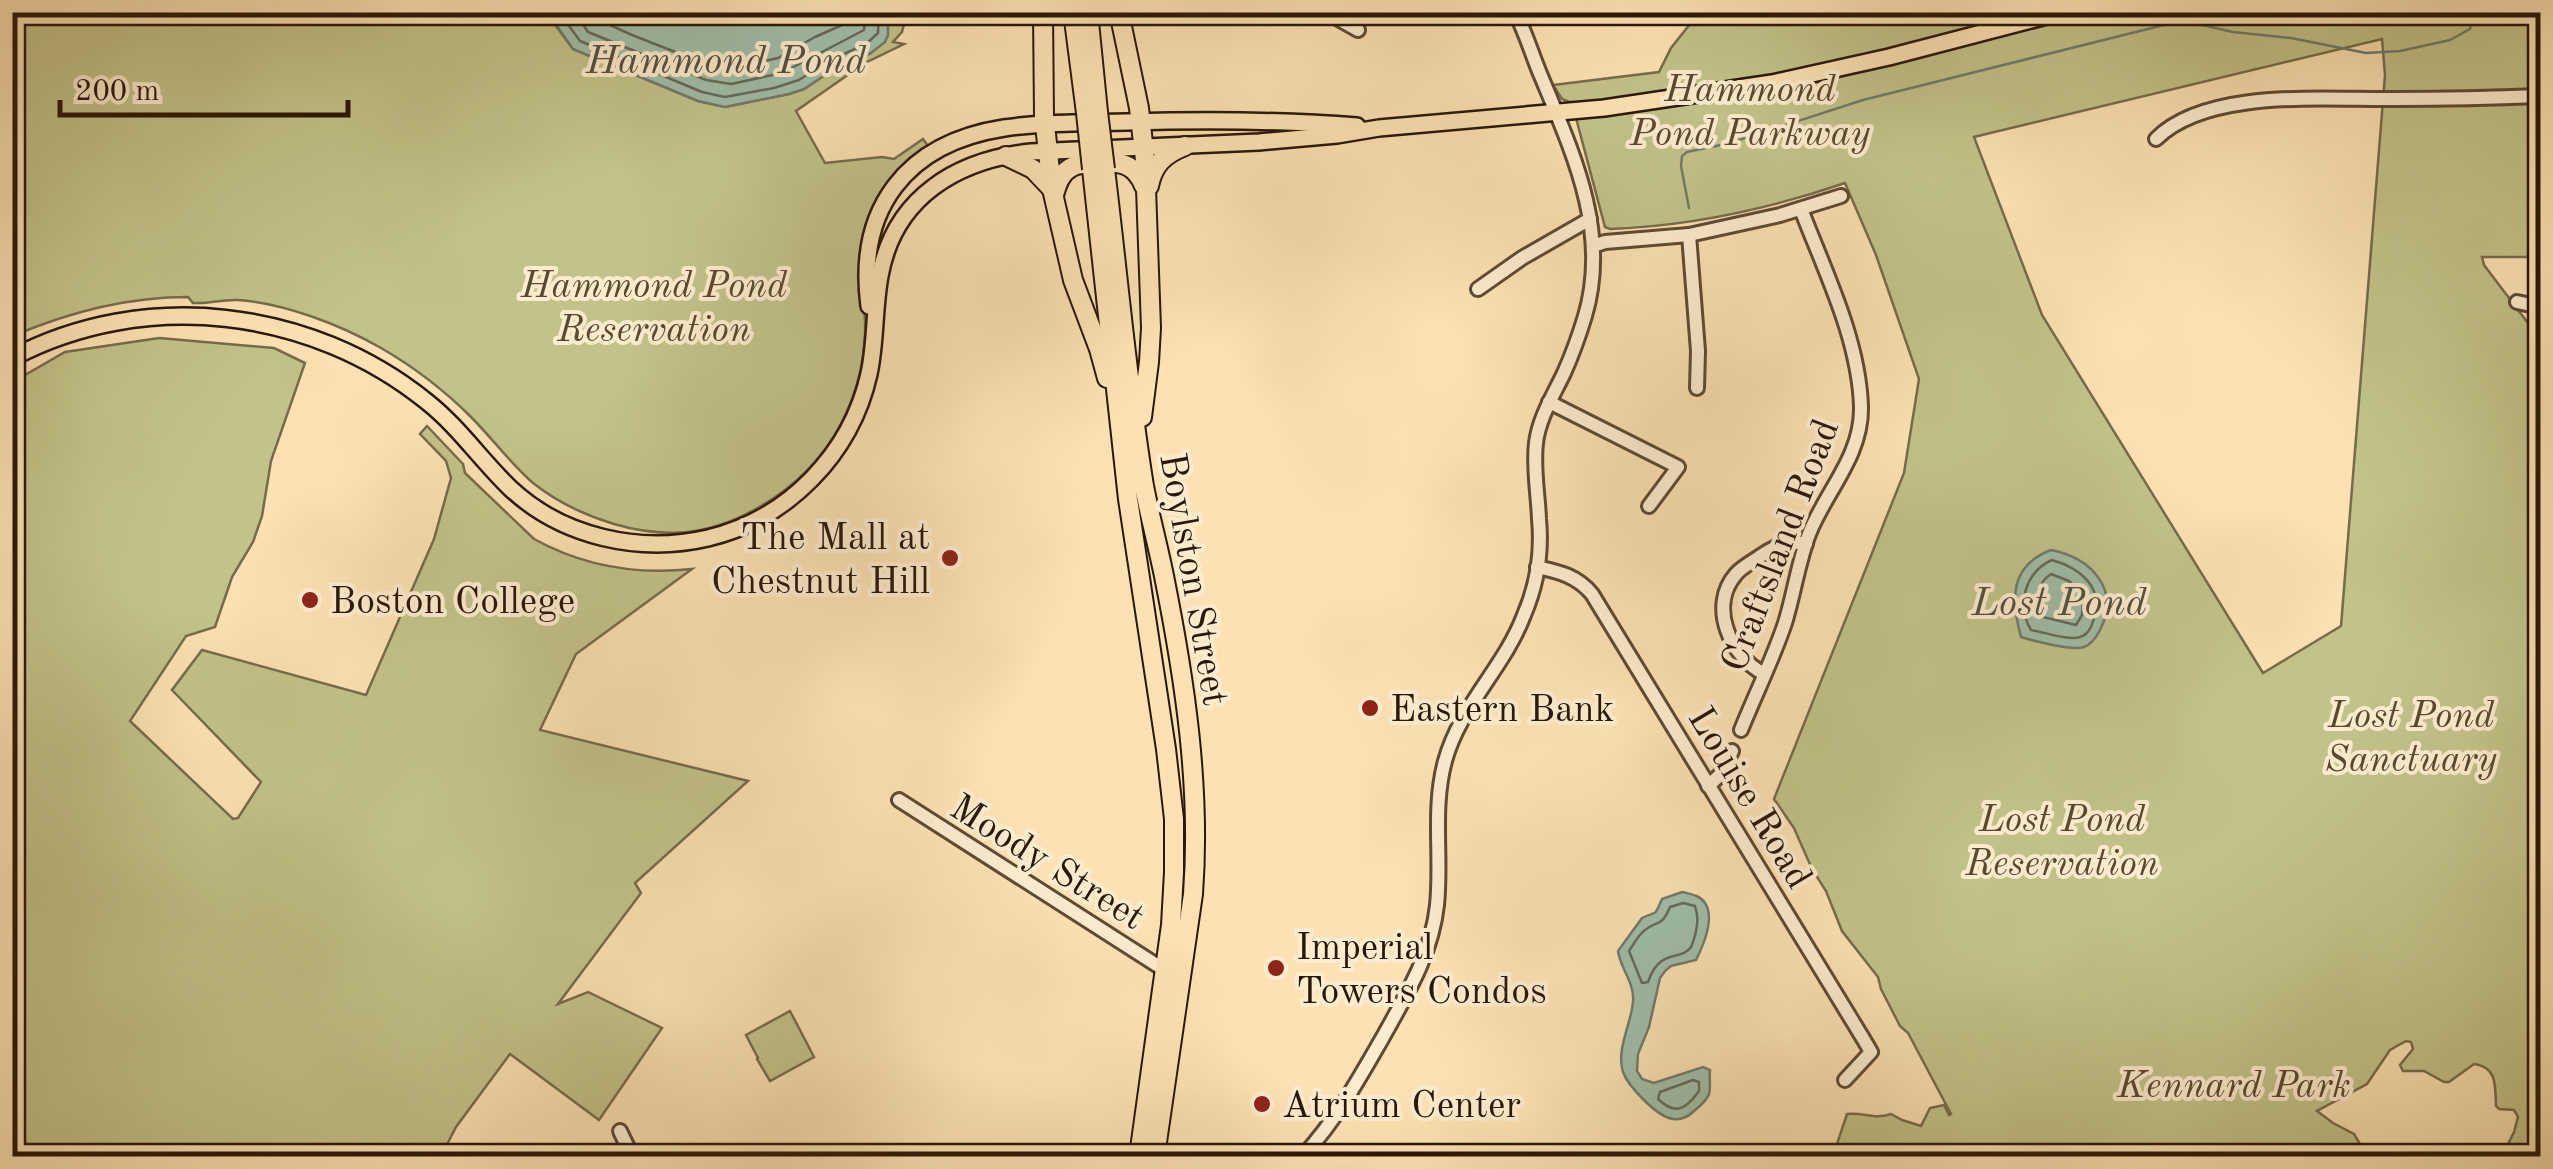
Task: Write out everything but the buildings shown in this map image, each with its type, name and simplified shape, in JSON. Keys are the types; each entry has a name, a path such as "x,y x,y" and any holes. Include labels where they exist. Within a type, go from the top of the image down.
{"highway":[{"path":"1043,12 1044,124 1053,192 1073,280 1130,445"},
{"name":"Boylston Street","path":"1072,12 1092,113"},
{"name":"Boylston Street","path":"1088,12 1092,113 1130,445 1133,538 1173,804 1174,890 1139,1156"},
{"path":"1119,12 1144,148 1151,340 1130,445"},
{"path":"1146,196 1159,162 1185,146"},
{"path":"1006,156 1033,168 1053,192"},
{"path":"1053,192 1072,166 1113,162 1124,163 1138,174 1146,196"},
{"name":"Boylston Street","path":"1130,445 1165,580 1188,718 1196,820 1191,907 1155,1156"}],"main road":[{"path":"12,358 78,331 155,317 218,317 288,330 345,350 405,385 447,419 515,492 546,516 596,536 629,543 661,544 706,538 743,526 788,500 814,478 835,452 859,406 869,374 880,272 890,241 922,196 970,166 1006,156 1046,152 1321,137 1379,128 1558,113 1772,83 1888,58 2062,12"},
{"path":"874,340 867,284 868,252 875,223 892,190 914,165 945,145 989,131 1044,124 1325,124 1379,128"}],"street":[{"path":"1326,12 1358,30"},
{"path":"1303,1156 1318,1149 1426,953 1437,903 1438,806 1446,757 1456,730 1518,630 1529,603 1538,567 1540,522 1535,446 1548,405 1575,348 1594,274 1590,218 1576,160 1517,13"},
{"path":"2156,138 2178,121 2238,103 2540,96"},
{"path":"1593,246 1689,235 1841,196"},
{"name":"Craftsland Road","path":"1741,730 1786,618 1806,544 1849,460 1858,432 1861,404 1856,369 1801,209"},
{"path":"1478,289 1590,218"},
{"path":"1689,235 1697,388"},
{"path":"2517,302 2540,307"},
{"path":"1548,405 1678,467 1649,506"},
{"path":"1764,674 1749,665 1734,647 1724,622 1725,597 1736,574 1746,565 1783,544 1806,544"},
{"name":"Louise Road","path":"1538,567 1570,575 1592,594 1871,1052 1844,1080"},
{"path":"1708,786 1720,774 1732,751"},
{"name":"Moody Street","path":"899,800 1166,971"},
{"path":"620,1132 632,1156"}],"green space":[{"name":"Hammond Pond Reservation","path":"18,13 539,13 553,22 573,49 698,101 725,107 804,89 831,71 871,53 889,21 888,13 907,13 902,32 893,42 904,44 865,63 796,111 825,163 894,159 923,139 928,146 886,186 870,217 863,253 863,358 850,404 828,445 797,480 739,518 699,530 636,529 603,520 552,496 533,483 461,407 417,371 365,339 293,310 238,300 142,300 77,313 13,336 12,22"},
{"path":"1684,13 2540,13 2540,257 2482,257 2540,339 2540,1156 2483,1156 2490,1148 2508,1144 2518,1117 2514,1110 2496,1106 2491,1074 2474,1064 2444,1082 2424,1071 2403,1071 2400,1065 2413,1049 2411,1042 2406,1041 2390,1050 2367,1084 2317,1111 2354,1134 2367,1156 1842,1156 1835,1150 1847,1114 1891,1114 1921,1126 1930,1108 1944,1105 1951,1114 1908,1033 1900,1026 1878,977 1842,931 1794,828 1774,799 1904,473 1919,379 1876,255 1845,183 1729,215 1640,227 1605,227 1572,103 1562,99 1553,85 1659,72 1690,24","holes":["2382,39 2385,75 2341,626 2263,673 2042,315 1974,137"]},
{"path":"159,338 274,348 305,363 271,461 262,516 253,542 232,577 215,627 186,636 130,721 233,819 238,818 261,782 172,690 202,650 366,695 434,539 451,478 446,461 420,434 427,426 463,464 465,473 534,539 571,556 610,566 651,571 692,569 576,654 540,730 748,781 635,883 641,893 558,1004 588,992 662,1028 599,1120 510,1054 456,1127 441,1156 13,1156 13,382 65,352"},
{"path":"790,1011 814,1057 770,1081 746,1035"}],"water":[{"name":"Hammond Pond","path":"539,13 888,13 888,35 871,53 831,71 804,89 725,107 698,101 573,49 554,22"},
{"name":"Lost Pond","path":"2051,550 2090,568 2104,589 2106,615 2095,638 2084,647 2062,647 2021,637 2016,586 2027,565"},
{"path":"1682,892 1705,903 1709,916 1707,932 1696,960 1671,966 1660,978 1649,1027 1638,1054 1637,1071 1642,1079 1654,1083 1703,1067 1710,1070 1707,1099 1689,1115 1676,1119 1651,1107 1623,1072 1621,1055 1633,995 1618,951 1642,918 1656,912 1662,899"}],"waterway":[{"path":"1689,208 1681,166 1682,156 1687,152 1730,143 1863,100 2176,22 2366,53 2400,51 2450,40 2470,29 2473,12"}],"place":[{"name":"The Mall at Chestnut Hill","path":"950,558"},
{"name":"Boston College","path":"310,600"},
{"name":"Eastern Bank","path":"1370,708"},
{"name":"Imperial Towers Condos","path":"1276,968"},
{"name":"Atrium Center","path":"1262,1104"}],"park label":[{"name":"Hammond Pond Parkway","path":"1750,110"},
{"name":"Lost Pond Sanctuary","path":"2411,736"},
{"name":"Lost Pond Reservation","path":"2062,840"},
{"name":"Kennard Park","path":"2234,1084"}]}
